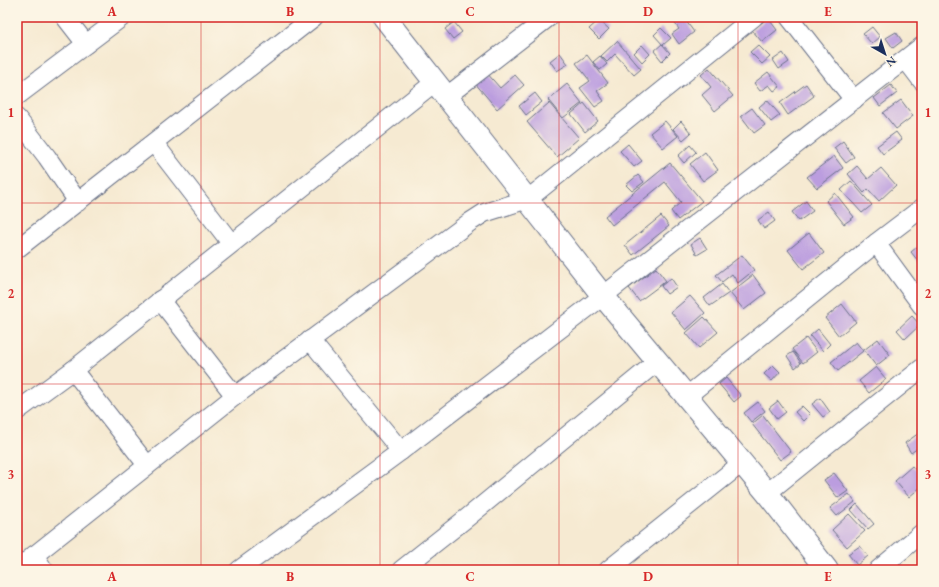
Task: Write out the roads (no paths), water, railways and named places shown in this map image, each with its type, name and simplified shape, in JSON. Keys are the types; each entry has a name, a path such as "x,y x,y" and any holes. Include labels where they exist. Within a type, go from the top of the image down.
{"street":[{"path":"65,17 86,44"},
{"path":"17,96 122,17"},
{"path":"17,249 314,17"},
{"path":"384,17 603,296 767,493 820,568"},
{"path":"17,411 72,370 231,243 441,89 548,17"},
{"path":"17,570 235,396 470,222 484,213 528,199 754,17"},
{"path":"789,17 854,100"},
{"path":"239,570 401,451 603,296 922,46"},
{"path":"906,60 922,81"},
{"path":"17,118 47,157 78,202"},
{"path":"154,143 231,243"},
{"path":"687,396 922,208"},
{"path":"876,244 922,306"},
{"path":"160,300 235,396"},
{"path":"310,340 401,451"},
{"path":"401,570 658,361"},
{"path":"767,493 922,368"},
{"path":"72,370 147,465"},
{"path":"608,570 742,463"},
{"path":"878,570 922,533"},
{"path":"34,556 44,570"}]}
